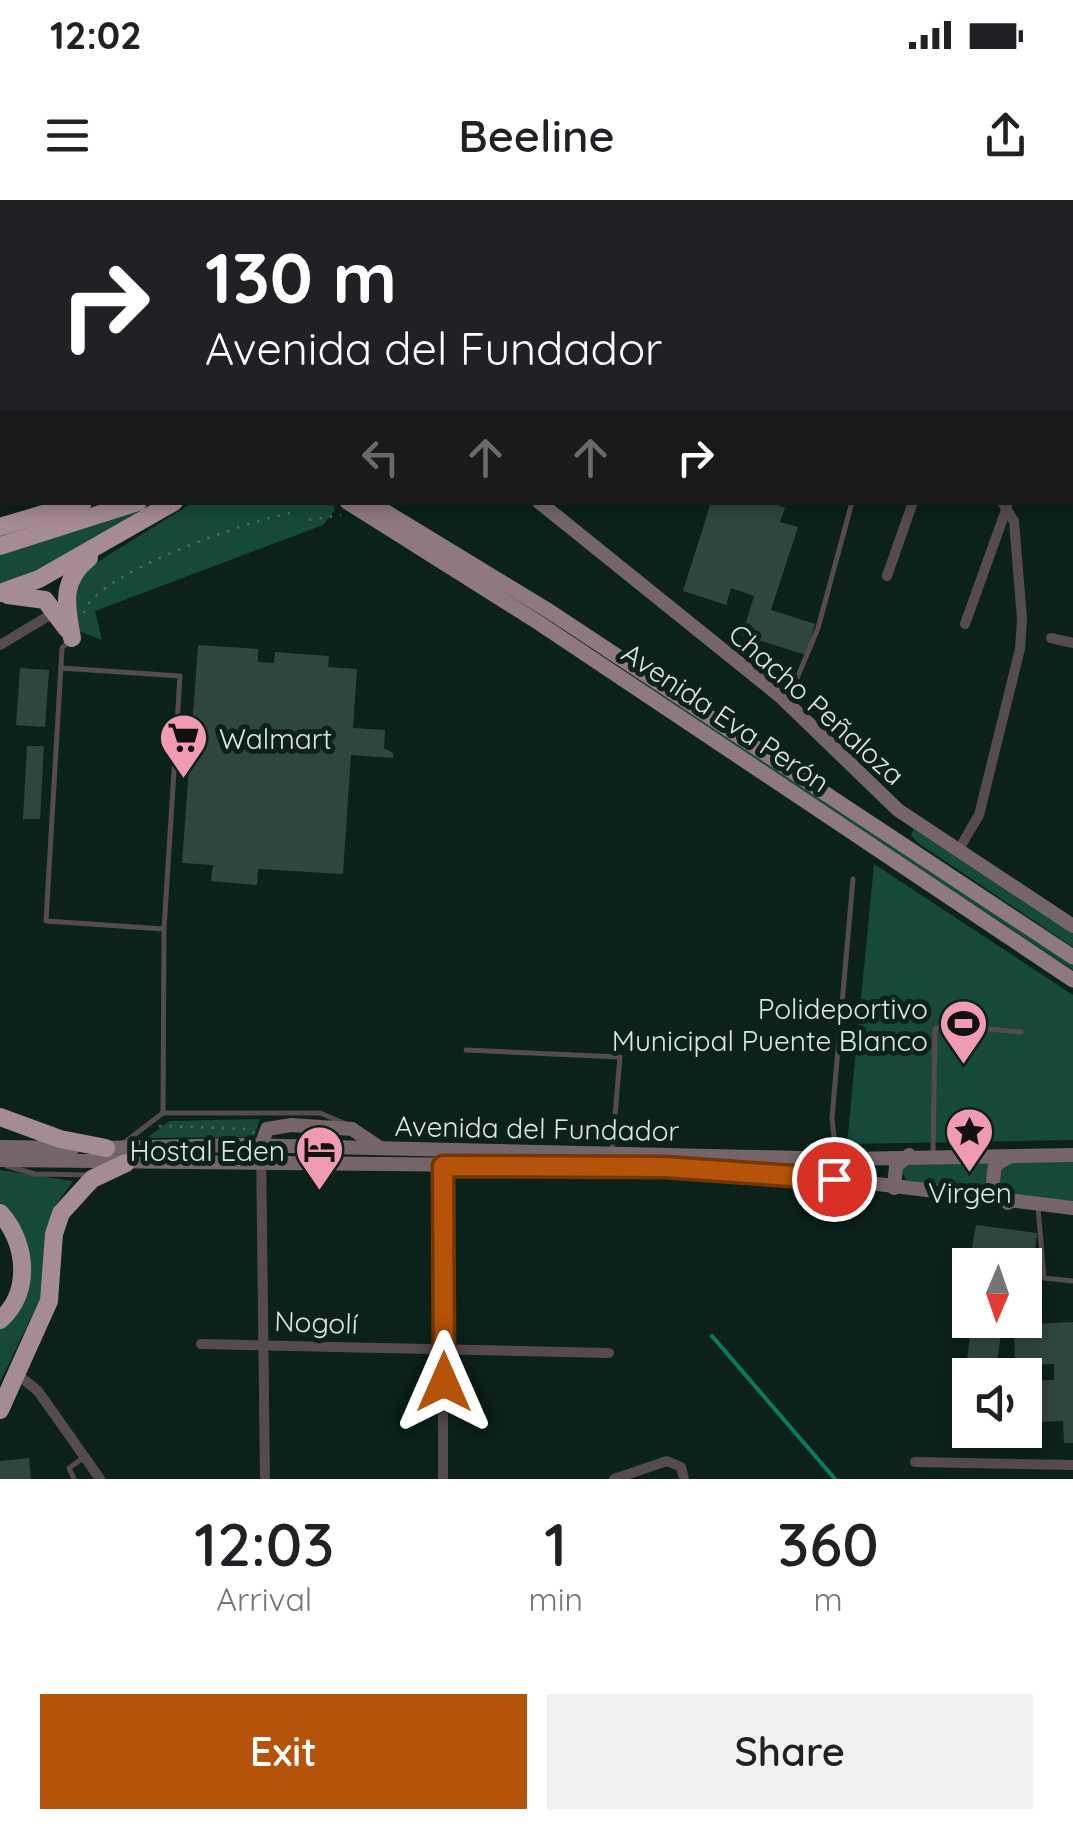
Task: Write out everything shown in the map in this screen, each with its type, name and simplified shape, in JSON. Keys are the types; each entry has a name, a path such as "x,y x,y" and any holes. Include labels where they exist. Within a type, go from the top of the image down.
{"highway":[{"path":"0,527 74,505"},
{"path":"0,546 129,505"},
{"path":"0,595 39,578 169,505"},
{"path":"77,631 65,598 70,576 112,539"},
{"path":"0,595 36,596 77,631"},
{"path":"0,1117 60,1139 106,1148"},
{"path":"0,1410 48,1301 56,1223 68,1203 98,1175 126,1162"},
{"path":"0,1213 17,1237 22,1254 19,1291 0,1320"}],"main road":[{"name":"Avenida Eva Perón","path":"352,505 539,623 1073,980"},
{"name":"Avenida Eva Perón","path":"375,505 550,611 1073,958"},
{"name":"Chacho Peñaloza","path":"543,505 786,702 898,810 1073,926"},
{"path":"881,832 898,810"},
{"path":"262,1146 263,1133 274,1126 352,1129 384,1150"},
{"name":"Avenida del Fundador","path":"0,1147 262,1146 384,1150 443,1158 804,1175 1038,1207 1073,1208"},
{"name":"Avenida del Fundador","path":"0,1161 261,1163 612,1154 836,1159 910,1154 1073,1155"},
{"path":"894,1188 896,1166 910,1154"},
{"path":"1009,1203 992,1188 991,1172 1002,1158 1014,1155"}],"street":[{"path":"887,576 912,505"},
{"path":"965,624 1004,505"},
{"path":"959,850 978,815 1020,649 1022,620 1014,520 1004,505"},
{"path":"0,645 56,612"},
{"path":"1051,638 1073,643"},
{"path":"262,1146 265,1479"},
{"path":"443,1158 443,1479"},
{"name":"Nogolí","path":"202,1344 264,1342 609,1353"},
{"path":"18,1374 38,1391 100,1479"},
{"path":"614,1479 666,1461 682,1473"},
{"path":"915,1462 1071,1464 1068,1479"}],"lane":[{"path":"786,702 808,656 851,505"},
{"path":"77,631 62,648 46,921 164,929"},
{"path":"61,668 180,676 164,929 163,1113"},
{"path":"836,1159 832,1118 853,879"},
{"path":"933,1154 936,1028 943,1025 1022,1032"},
{"path":"466,1050 620,1057 612,1154"},
{"path":"106,1148 140,1134 163,1113 331,1114 352,1129"},
{"path":"0,1161 35,1174 98,1175"},
{"path":"1038,1207 1044,1278 1073,1281"},
{"path":"74,1479 69,1468 85,1456"}],"path":[{"path":"77,631 84,607 104,588 240,526 290,513"}],"green space":[{"path":"155,505 120,528 0,589 0,554"},
{"path":"189,505 333,505 335,510 323,525 95,611 102,640 73,629 71,586 83,571"},
{"path":"414,535 1022,928 1073,964 1073,970"},
{"path":"914,829 1073,932 1073,947 918,843 911,835"},
{"name":"Polideportivo Municipal Puente Blanco","path":"874,864 1073,995 1073,1140 847,1144"},
{"path":"260,1119 254,1137 147,1138 169,1121"},
{"path":"992,1161 985,1182 991,1194 907,1181 900,1169 904,1163"},
{"path":"1009,1162 1073,1162 1073,1202 1012,1198 996,1185 1000,1167"},
{"path":"0,1170 73,1181 52,1210 44,1291 0,1382 0,1328 29,1283 0,1205"}],"building":[{"path":"710,505 785,508 780,522 798,527 771,610 815,624 806,655 742,635 754,596 731,588 726,605 683,591"},
{"path":"198,645 258,649 258,662 274,663 275,652 329,656 328,667 357,669 353,728 385,730 384,748 393,753 393,758 351,755 343,874 258,869 257,885 211,881 213,865 182,863"},
{"path":"20,668 49,670 45,727 16,725"},
{"path":"27,746 44,746 40,819 23,819"},
{"path":"976,1225 1037,1233 1035,1248 972,1248"},
{"path":"1073,1322 1073,1443 1064,1443 1063,1421 1042,1422 1042,1380 1054,1380 1054,1364 1042,1364 1042,1358 1015,1358 1014,1338 1042,1338 1042,1324"},
{"path":"970,1338 1000,1338 997,1358 967,1358"},
{"path":"29,1458 31,1479 0,1479 0,1461"}],"waterway":[{"path":"712,1336 835,1479"}],"place":[{"name":"Walmart","path":"184,780"},
{"name":"Polideportivo Municipal Puente Blanco","path":"963,1066"},
{"name":"Virgen","path":"970,1174"},
{"name":"Hostal Eden","path":"320,1192"}],"route":[{"path":"444,1382 443,1166 665,1167 834,1179"}]}
